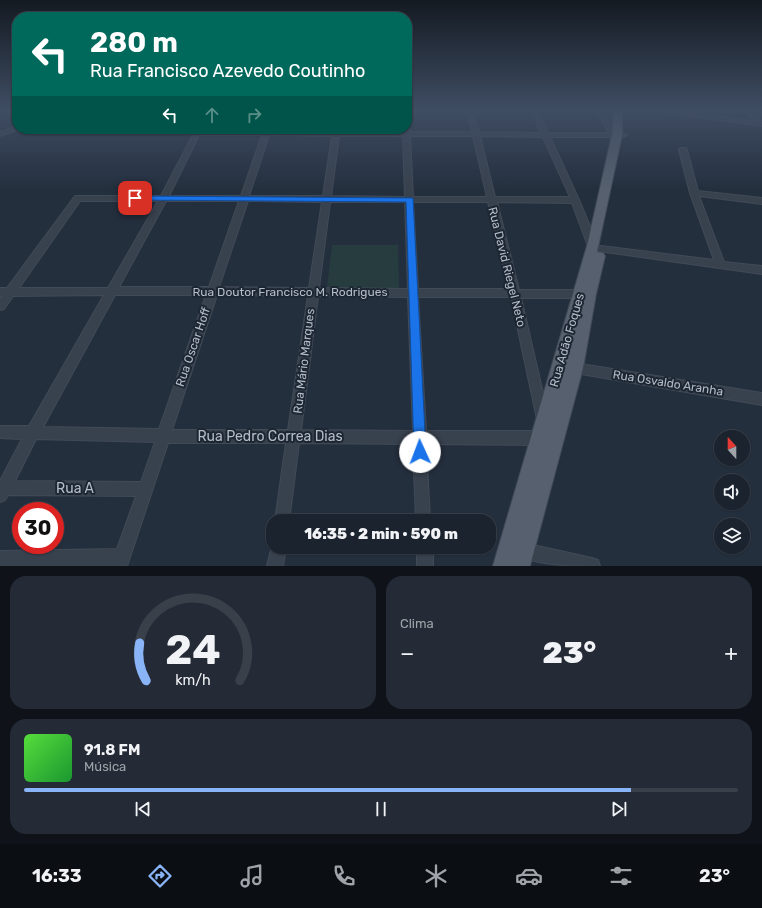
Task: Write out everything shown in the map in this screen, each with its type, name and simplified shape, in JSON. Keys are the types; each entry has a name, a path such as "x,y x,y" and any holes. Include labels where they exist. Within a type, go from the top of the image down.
{"main road":[{"name":"Rua Adão Foques","path":"522,559 575,368 618,137"},
{"name":"Rua Adão Foques","path":"503,566 579,294 597,248"}],"street":[{"path":"2,491 33,432 163,199 194,137"},
{"name":"Rua Oscar Hoff","path":"120,562 265,137"},
{"name":"Rua Mário Marques","path":"283,514 295,435 334,137"},
{"path":"406,137 423,514"},
{"name":"Rua David Riegel Neto","path":"476,137 515,294 544,422"},
{"path":"546,137 597,248 762,270"},
{"path":"683,150 694,193 721,265"},
{"path":"694,193 762,201"},
{"path":"0,306 78,198 575,200"},
{"name":"Rua Doutor Francisco M. Rodrigues","path":"0,292 212,291 579,294"},
{"name":"Rua Osvaldo Aranha","path":"575,368 762,399"},
{"name":"Rua Pedro Correa Dias","path":"0,432 162,436 295,435 420,438 540,438"},
{"name":"Rua A","path":"2,491 146,489"},
{"path":"276,566 277,554"},
{"path":"424,554 425,566"},
{"path":"0,559 120,562"},
{"path":"522,559 592,566"}],"green space":[{"path":"332,245 398,245 399,288 327,288"}],"route":[{"path":"135,198 410,200 420,452"}]}
